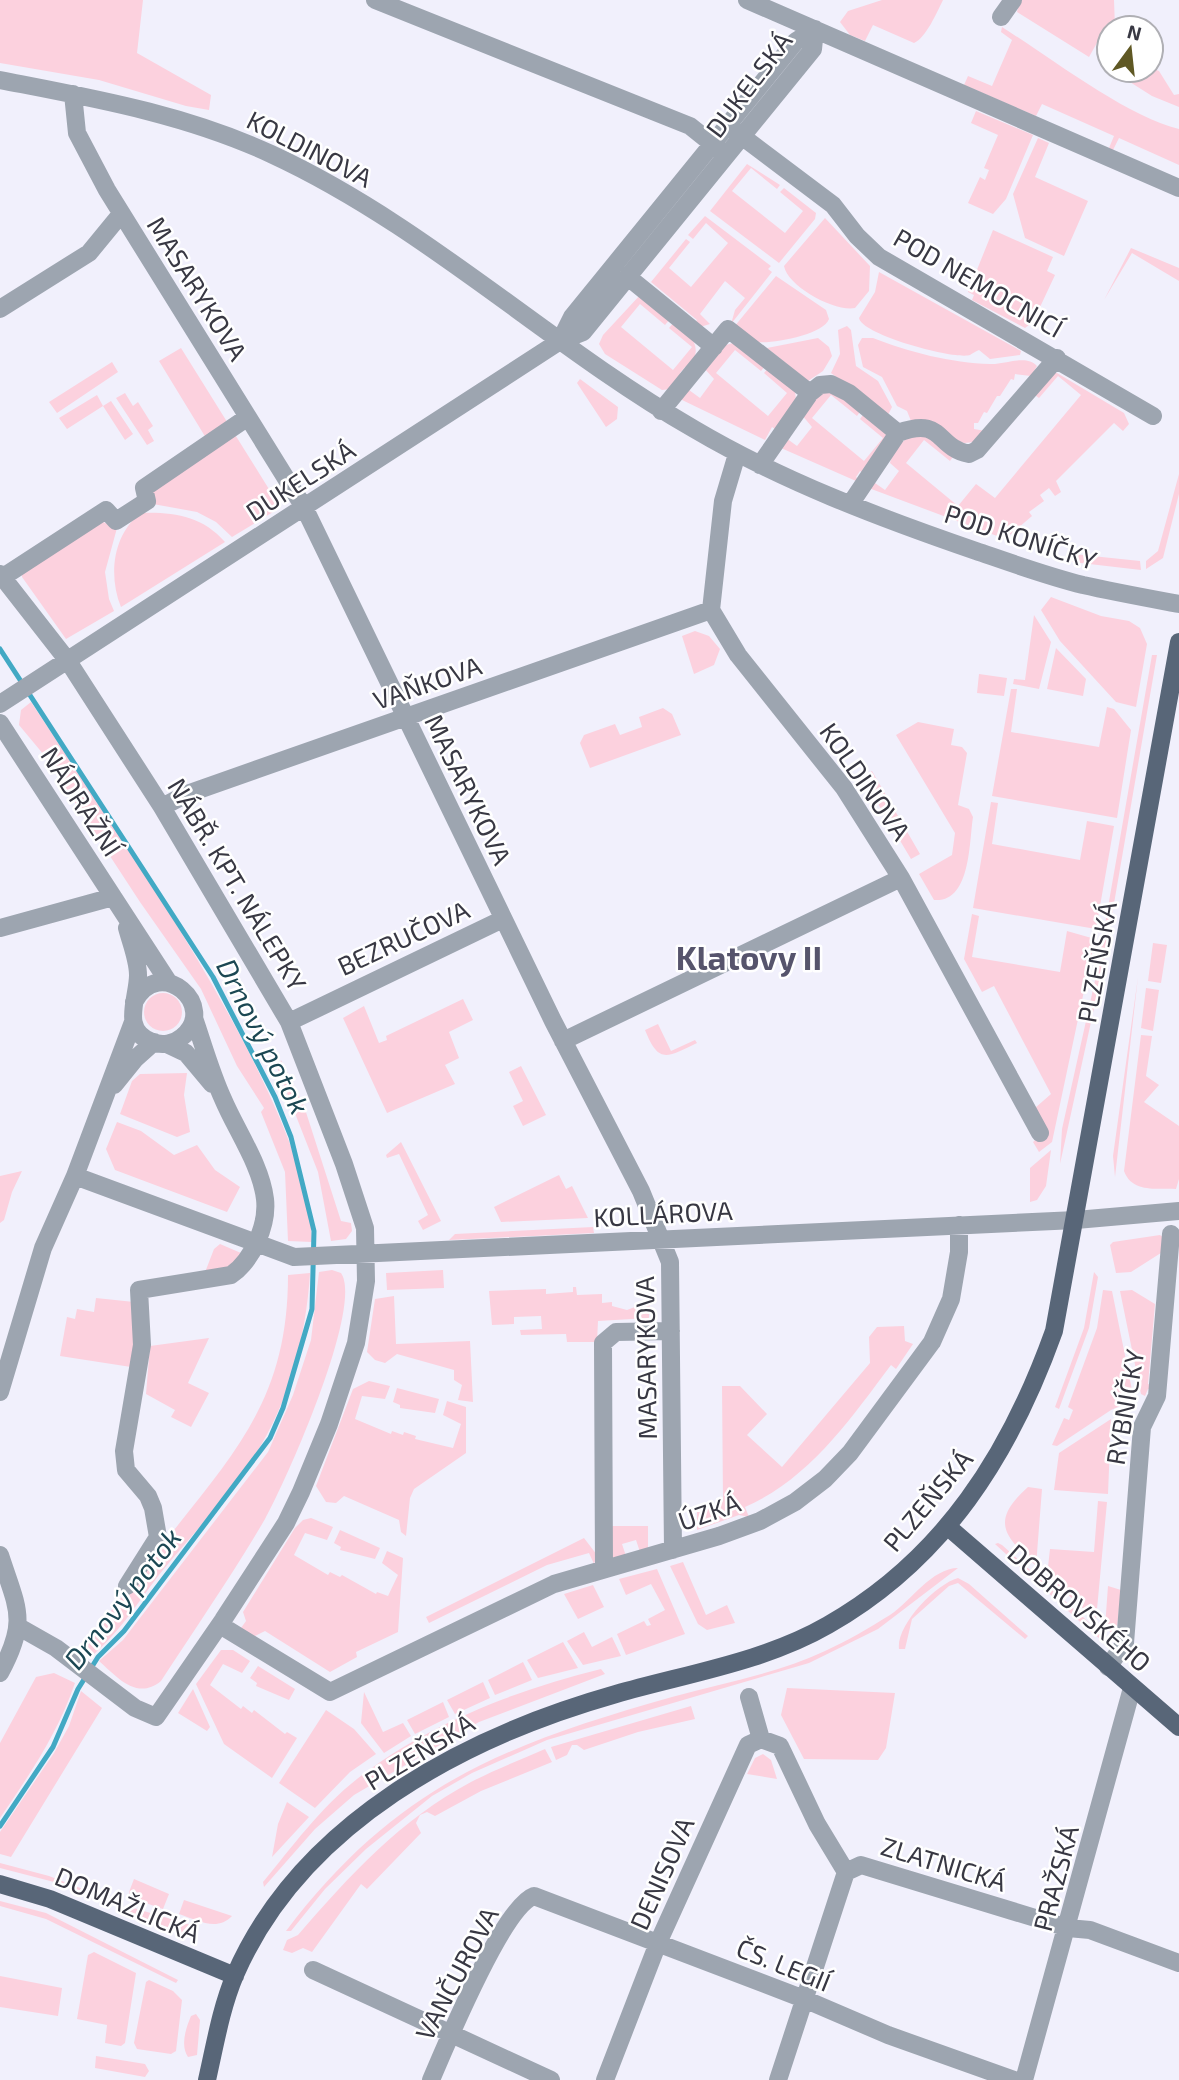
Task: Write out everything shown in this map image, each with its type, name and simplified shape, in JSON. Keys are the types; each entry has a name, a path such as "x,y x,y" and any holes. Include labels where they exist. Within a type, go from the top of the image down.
{"main road":[{"name":"PLZEŇSKÁ","path":"207,2080 235,1976 273,1910 320,1854 370,1811 417,1779 512,1729 578,1705 761,1653 827,1626 910,1567 978,1488 1007,1440 1038,1375 1054,1331 1179,642"},
{"name":"DOBROVSKÉHO","path":"947,1526 1179,1727"},
{"name":"DOMAŽLICKÁ","path":"0,1884 43,1896 235,1976"}],"street":[{"path":"375,0 690,126 727,155"},
{"path":"747,0 1179,188"},
{"path":"1001,18 1013,0"},
{"name":"DUKELSKÁ","path":"560,341 572,317 726,125 796,41 815,29"},
{"name":"DUKELSKÁ","path":"5,701 305,509 560,341 583,332 813,48 815,29"},
{"name":"KOLDINOVA","path":"0,80 73,94 193,124 296,166 395,224 560,341"},
{"name":"MASARYKOVA","path":"73,94 77,133 121,214 305,509 503,919 641,1191 662,1239 670,1262 673,1550"},
{"name":"POD NEMOCNICÍ","path":"726,125 833,205 857,236 879,257 1153,416"},
{"path":"0,309 89,253 121,214"},
{"path":"628,276 714,347"},
{"path":"661,411 728,329 810,393"},
{"name":"POD KONÍČKY","path":"560,341 661,411 760,465 936,537 1054,576 1179,604"},
{"path":"851,503 898,433 917,427 927,428 964,454 972,453 1057,358"},
{"path":"760,465 810,393 820,385 836,386 898,433"},
{"path":"2,575 106,510 116,521 147,502 144,488 248,417"},
{"path":"710,610 723,501 737,454"},
{"name":"NÁBŘ. KPT. NÁLEPKY","path":"2,575 68,661 162,807 289,1021 362,1215 367,1252 356,1343 329,1424 286,1523 156,1717 146,1715 56,1648 19,1627"},
{"name":"KOLDINOVA","path":"710,610 738,655 844,788 901,877 1040,1133"},
{"name":"VAŇKOVA","path":"162,807 187,794 710,610"},
{"name":"NÁDRAŽNÍ","path":"0,723 169,983 188,995 194,1017 185,1035 160,1043 135,1059 104,1099"},
{"path":"563,1041 901,877"},
{"path":"0,928 117,902"},
{"name":"NÁDRAŽNÍ","path":"0,1392 32,1278 75,1176 133,1022 138,974 117,902"},
{"name":"BEZRUČOVA","path":"289,1021 503,919"},
{"path":"134,1002 150,985 169,983"},
{"path":"127,1586 158,1537 148,1496 126,1469 124,1451 142,1345 139,1290 231,1275 239,1269 256,1243 265,1199 221,1095 194,1017"},
{"path":"133,1022 140,1034 186,1054 221,1095"},
{"name":"KOLLÁROVA","path":"75,1176 295,1257 1076,1220 1179,1211"},
{"name":"ÚZKÁ","path":"220,1625 330,1692 554,1584 728,1533 773,1514 825,1479 850,1453 925,1352 943,1318 956,1273 959,1225"},
{"name":"RYBNÍČKY","path":"1108,1667 1125,1643 1142,1427 1157,1396 1171,1234"},
{"path":"604,1569 603,1344 616,1332 671,1331"},
{"path":"0,1555 16,1601 19,1627 0,1673"},
{"name":"PRAŽSKÁ","path":"1024,2080 1132,1688"},
{"path":"750,1697 761,1739 775,1742 785,1752 817,1824 846,1872 778,2080"},
{"name":"DENISOVA","path":"605,2080 658,1942 744,1749 761,1739"},
{"name":"ZLATNICKÁ","path":"846,1872 861,1865 1068,1928 1090,1930 1179,1963"},
{"name":"ČS. LEGIÍ","path":"534,1896 804,1999 888,2035 1014,2080"},
{"name":"VANČUROVA","path":"431,2080 494,1947 524,1902 534,1896"},
{"path":"313,1970 551,2080"}],"shaded area":[{"path":"0,0 143,0 137,53 211,95 209,110 186,106 99,80 0,63"},
{"path":"882,0 943,0 927,30 914,43 873,25 865,41 850,35 840,22 848,11"},
{"path":"1020,0 1114,0 1114,14 1095,14 1095,46 1089,57 1017,12"},
{"path":"1002,27 1113,100 1159,123 1179,129 1179,165 1119,138 1113,150 1109,148 1114,136 1042,104 1036,116 964,85 968,76 992,86 1012,40 1001,32"},
{"path":"1165,81 1174,95 1179,94 1179,107 1152,96 1133,84 1165,84"},
{"path":"976,111 1033,135 1006,199 993,214 968,203 980,177 985,180 989,170 984,168 998,135 971,123"},
{"path":"1038,138 1049,143 1035,177 1088,201 1064,256 1025,238 1013,194"},
{"path":"747,164 780,185 777,189 751,168 732,191 785,233 803,211 780,192 784,188 816,213 815,219 779,263 710,211"},
{"path":"705,216 771,266 768,269 772,272 731,324 735,310 745,298 725,281 700,314 710,324 700,327 693,325 697,320 651,282 686,239 690,242 669,268 691,287 728,243 706,223 693,239 688,235"},
{"path":"825,218 870,266 869,291 855,308 836,306 803,290 787,274 784,266"},
{"path":"993,230 1053,257 1047,271 1055,275 1033,322 1025,328 972,300 974,295 968,292"},
{"path":"1131,248 1179,268 1179,281 1132,253 1104,300"},
{"path":"879,272 1021,351 1020,355 990,359 979,350 970,355 947,354 910,345 875,332 859,318 875,292"},
{"path":"776,276 826,310 829,319 825,324 798,337 765,342 752,340 734,327"},
{"path":"641,294 671,318 665,325 640,304 621,327 673,370 692,347 669,328 675,321 691,337 696,349 688,370 685,367 680,373 682,376 670,389 662,390 605,354 599,344 603,335"},
{"path":"847,326 851,330 856,366 878,381 892,407 888,415 831,373 840,354 838,330"},
{"path":"818,338 829,347 832,356 823,371 808,381 767,348"},
{"path":"862,338 873,338 946,359 990,364 1027,361 1037,366 1031,376 1015,374 1014,380 1011,379 1000,396 997,396 987,413 984,412 978,423 974,423 974,429 986,431 974,442 964,443 911,421 907,411 897,406 882,377 863,367 858,345"},
{"path":"733,343 766,365 761,371 735,350 716,373 768,416 787,393 764,373 769,367 795,391 796,400 775,429 772,427 765,440 680,399 689,390 700,398 714,379 703,367 726,345"},
{"path":"181,348 229,425 206,438 159,361"},
{"path":"112,362 118,372 57,413 49,402"},
{"path":"1050,373 1057,373 1124,413 1129,424 1123,431 1114,423 1056,481 1061,492 1055,496 1049,488 1040,495 1044,501 1029,512 1032,516 1005,539 866,487 875,483 885,490 899,471 890,463 897,447 920,432 955,454 950,461 924,440 906,463 958,506 976,484 995,498 1081,395 1058,376 1039,398 1032,393"},
{"path":"580,379 618,407 617,419 606,427 577,383"},
{"path":"825,390 862,409 857,416 831,395 812,418 864,461 883,438 860,419 865,412 888,436 863,473 860,471 856,481 781,448 786,438 797,446 812,427 801,414"},
{"path":"125,393 133,406 138,402 153,426 148,430 154,441 147,445 116,398"},
{"path":"97,395 103,406 67,429 59,418"},
{"path":"111,401 133,434 125,440 103,406"},
{"path":"234,433 272,494 278,509 232,537 216,522 197,512 153,504 153,491"},
{"path":"1179,474 1179,494 1163,558 1146,569 1146,561 1158,551"},
{"path":"141,513 187,517 207,526 225,542 121,607 115,582 116,556 124,532"},
{"path":"103,522 117,528 105,572 109,599 114,611 66,639 22,577 22,571"},
{"path":"1073,554 1140,561 1141,570 1072,562"},
{"path":"1051,597 1101,616 1129,621 1140,628 1147,644 1136,707 1116,702 1060,641 1041,610"},
{"path":"1034,615 1051,642 1039,689 1013,684 1014,679 1025,680"},
{"path":"695,631 709,636 720,649 714,665 694,674 682,636"},
{"path":"1056,648 1086,679 1083,696 1047,689"},
{"path":"1152,655 1157,655 1103,967 1060,1164 1062,1129 1096,976"},
{"path":"979,674 1007,678 1004,696 977,693"},
{"path":"1011,689 1017,689 1011,732 1099,747 1107,707 1114,709 1131,730 1117,818 992,796"},
{"path":"31,702 169,912 244,1043 278,1114 298,1166 310,1218 312,1242 288,1241 285,1172 261,1112 264,1108 237,1066 201,989 140,902 44,755 19,725 21,710"},
{"path":"663,708 672,714 681,735 590,768 580,743 584,735 615,724 620,735 642,727 639,717"},
{"path":"918,722 954,729 951,745 962,747 967,753 958,805 969,809 973,817 969,855 962,882 955,892 946,898 934,900 919,874 952,855 955,833 896,735"},
{"path":"872,771 920,854 911,859 862,777"},
{"path":"991,802 998,803 992,844 1080,860 1087,821 1114,826 1096,929 973,908"},
{"path":"972,914 979,916 972,957 1060,972 1067,931 1095,939 1052,1142 1039,1152 1033,1142 1047,1130 1035,1108 1051,1094 994,986 982,992 964,959"},
{"path":"1153,943 1167,945 1161,983 1148,981"},
{"path":"1138,977 1115,1177 1113,1156"},
{"path":"1146,988 1159,990 1153,1031 1141,1028"},
{"path":"163,993 176,999 182,1012 176,1025 163,1031 150,1025 144,1012 150,999"},
{"path":"463,999 473,1020 449,1032 459,1058 445,1065 455,1084 387,1113 343,1018 364,1006 379,1043 387,1040 386,1036"},
{"path":"658,1024 671,1051 695,1040 697,1043 671,1054 660,1053 645,1030"},
{"path":"1141,1035 1152,1036 1146,1076 1159,1085 1144,1102 1179,1126 1179,1179 1176,1189 1139,1186 1128,1178 1124,1171"},
{"path":"281,1060 304,1106 341,1221 351,1223 352,1231 346,1239 331,1241 318,1172 278,1070"},
{"path":"521,1066 546,1115 523,1126 513,1106 523,1101 509,1072"},
{"path":"187,1073 184,1095 190,1132 177,1137 120,1114 132,1081 140,1074"},
{"path":"117,1122 141,1131 174,1155 197,1145 215,1170 240,1187 227,1212 115,1170 106,1149"},
{"path":"401,1142 441,1221 423,1230 418,1221 428,1215 399,1154 387,1158 386,1155"},
{"path":"1051,1150 1046,1186 1037,1200 1030,1202 1030,1168"},
{"path":"22,1171 12,1192 4,1220 0,1223 0,1176"},
{"path":"559,1175 566,1189 572,1186 588,1218 501,1222 494,1207"},
{"path":"593,1227 594,1233 449,1240 455,1234"},
{"path":"1160,1235 1164,1238 1164,1251 1131,1272 1116,1273 1110,1245 1113,1242"},
{"path":"220,1244 241,1253 233,1268 204,1275 214,1249"},
{"path":"332,1270 341,1273 345,1292 342,1320 320,1394 289,1470 265,1519 161,1681 152,1687 136,1688 113,1674 99,1661 123,1640 268,1452 293,1395 311,1340 319,1272"},
{"path":"443,1270 444,1288 387,1290 386,1273"},
{"path":"1094,1272 1098,1277 1089,1328 1059,1409 1055,1407 1084,1328"},
{"path":"310,1273 294,1369 266,1437 221,1502 163,1570 121,1625 92,1656 85,1644 240,1443 270,1384 280,1352 286,1316 288,1275"},
{"path":"573,1287 576,1287 577,1295 602,1294 602,1303 612,1302 612,1306 627,1310 640,1305 640,1301 650,1300 649,1318 598,1321 597,1342 567,1342 566,1334 521,1335 520,1330 542,1329 541,1316 514,1317 514,1324 492,1325 489,1291 546,1289 546,1294 573,1292"},
{"path":"1103,1290 1112,1291 1134,1400 1111,1410 1057,1446 1052,1445 1064,1418 1069,1420 1073,1410 1068,1407 1097,1328"},
{"path":"1132,1290 1155,1304 1148,1384 1153,1385 1145,1396 1141,1394 1120,1291"},
{"path":"394,1296 396,1344 470,1341 473,1402 458,1400 462,1385 454,1380 454,1370 397,1354 385,1363 375,1360 367,1352 375,1299"},
{"path":"96,1298 134,1302 136,1335 131,1367 60,1356 67,1317 75,1319 77,1309 94,1312"},
{"path":"904,1326 905,1341 913,1344 896,1369 891,1365 843,1427 808,1465 768,1495 745,1507 749,1517 739,1515 697,1530 697,1507 717,1507 723,1501 722,1386 740,1386 767,1414 747,1435 782,1467 870,1363 869,1337 877,1327"},
{"path":"209,1338 188,1383 209,1393 191,1427 171,1417 175,1410 146,1394 150,1346"},
{"path":"369,1381 390,1386 385,1399 362,1396 355,1419 391,1434 392,1431 403,1435 404,1432 416,1436 415,1439 453,1448 461,1424 443,1415 447,1401 466,1407 466,1453 414,1489 410,1498 406,1536 401,1532 399,1520 344,1496 336,1503 326,1502 316,1486 353,1389"},
{"path":"397,1388 439,1399 435,1413 400,1408 400,1405 393,1402"},
{"path":"1111,1419 1108,1494 1054,1490 1059,1453"},
{"path":"1028,1487 1042,1489 1036,1566 1010,1537 1005,1519 1008,1510"},
{"path":"1098,1501 1107,1502 1096,1620 1047,1576 1050,1549 1094,1552"},
{"path":"311,1518 333,1527 327,1540 305,1533 294,1555 328,1575 330,1572 340,1577 342,1575 376,1594 377,1592 388,1596 398,1575 382,1563 387,1551 403,1558 398,1632 356,1652 357,1657 330,1672 265,1631 253,1637 241,1628 246,1621 243,1612 295,1528 303,1520"},
{"path":"606,1526 648,1526 648,1548 640,1552 636,1540 622,1544 626,1556 611,1558"},
{"path":"340,1530 380,1548 375,1559 340,1550 341,1547 334,1543"},
{"path":"584,1538 597,1555 594,1564 589,1553 547,1565 429,1623 426,1617"},
{"path":"998,1543 1111,1642 1104,1642 1090,1631 995,1544"},
{"path":"683,1562 706,1615 727,1605 735,1623 707,1630 698,1624 670,1566"},
{"path":"958,1568 878,1629 809,1663 547,1740 472,1773 432,1796 366,1849 325,1889 291,1931 286,1931 327,1881 369,1840 412,1806 457,1778 556,1733 806,1659 874,1625 898,1609 939,1573"},
{"path":"657,1569 685,1634 626,1655 617,1634 644,1621 647,1626 651,1625 648,1619 665,1610 651,1584 626,1595 619,1579"},
{"path":"958,1578 969,1584 1028,1636 1025,1639 958,1583 949,1586 912,1619 905,1649 899,1649 904,1629 919,1607 939,1588"},
{"path":"593,1585 604,1607 578,1619 564,1594"},
{"path":"1108,1586 1121,1590 1116,1637 1105,1627"},
{"path":"584,1632 592,1647 612,1637 621,1656 583,1665 567,1641"},
{"path":"563,1642 578,1668 538,1678 527,1660"},
{"path":"221,1650 233,1650 250,1661 242,1673 223,1664 210,1685 241,1709 243,1706 252,1713 254,1710 285,1734 287,1732 297,1738 272,1778 224,1744 196,1684"},
{"path":"523,1662 532,1680 495,1695 488,1680"},
{"path":"258,1666 295,1689 289,1700 256,1686 257,1683 250,1678"},
{"path":"601,1669 605,1674 479,1722 354,1795 315,1829 264,1887 263,1882 319,1815 344,1790 384,1759 473,1711 537,1687"},
{"path":"54,1673 75,1683 52,1736 0,1818 0,1743 36,1677"},
{"path":"483,1682 490,1698 455,1714 447,1700"},
{"path":"787,1688 895,1693 886,1748 878,1760 804,1759 781,1715"},
{"path":"193,1689 210,1727 207,1731 178,1713"},
{"path":"81,1691 102,1708 11,1857 0,1854 0,1832 54,1753 69,1726"},
{"path":"364,1692 383,1732 403,1723 411,1736 384,1753 361,1723"},
{"path":"443,1702 449,1717 415,1734 407,1720"},
{"path":"691,1706 695,1719 638,1732 584,1750 572,1745 567,1755 556,1760 551,1747"},
{"path":"326,1710 354,1729 376,1754 350,1772 315,1808 279,1783"},
{"path":"545,1749 552,1762 481,1791 435,1816 427,1812 420,1815 416,1823 421,1833 367,1889 361,1884 312,1952 303,1948 292,1953 283,1950 287,1940 298,1935 377,1850 422,1813 471,1782"},
{"path":"763,1754 771,1760 777,1779 747,1774 755,1758"},
{"path":"287,1802 309,1817 272,1857 278,1824"},
{"path":"0,1863 49,1876 109,1899 108,1904 54,1882 0,1868"},
{"path":"134,1879 169,1894 163,1909 131,1898 129,1892"},
{"path":"184,1900 232,1916 226,1921 213,1924 179,1914"},
{"path":"0,1901 46,1913 178,1980 176,1983 46,1919 0,1906"},
{"path":"127,1906 191,1925 197,1930 197,1939 126,1911"},
{"path":"94,1952 136,1973 125,2043 121,2046 105,2043 107,2025 77,2019 88,1955"},
{"path":"0,1976 62,1988 58,2016 0,2007"},
{"path":"149,1980 173,1991 182,2000 176,2051 171,2054 137,2049 134,2043 146,1982"},
{"path":"196,2014 200,2020 197,2055 188,2057 184,2047 185,2036 191,2016"},
{"path":"96,2056 145,2064 149,2071 145,2077 95,2068"}],"waterway":[{"name":"Drnový potok","path":"0,649 213,977 275,1097 291,1137 314,1231 312,1309 283,1408 270,1438 124,1631 98,1657 78,1689 53,1747 0,1826"}],"district":[{"name":"Klatovy II","path":"749,957"}]}
